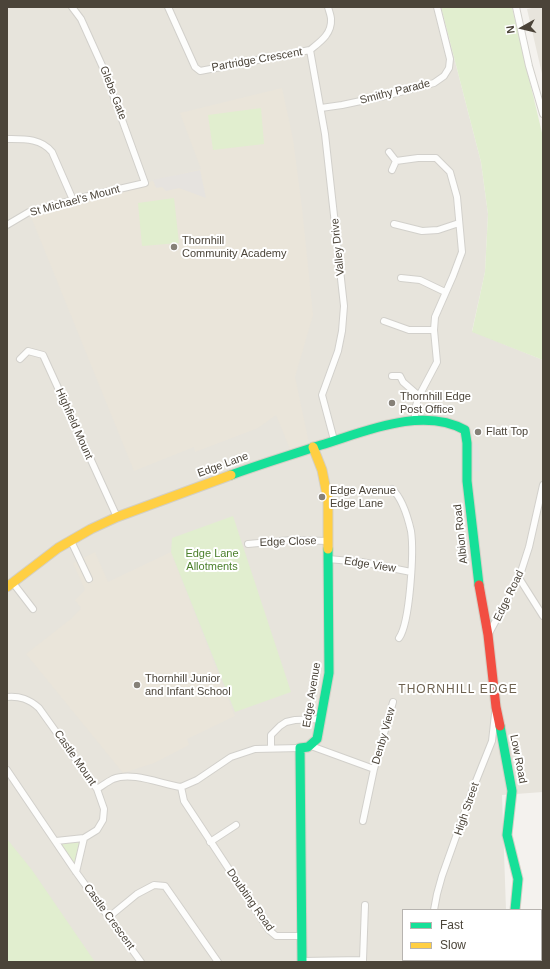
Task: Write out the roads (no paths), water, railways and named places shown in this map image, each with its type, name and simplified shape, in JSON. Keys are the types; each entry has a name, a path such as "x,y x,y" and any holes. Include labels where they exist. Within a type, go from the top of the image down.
{"street":[{"name":"Glebe Gate","path":"72,7 81,19 104,70 145,183"},
{"name":"Partridge Crescent","path":"168,7 195,67 200,71 310,50 324,39 329,30 331,19 328,7"},
{"name":"Smithy Parade","path":"321,108 389,95 434,83 444,76 449,68 450,58 437,7"},
{"path":"516,7 543,114"},
{"name":"Valley Drive","path":"310,50 325,134 344,306 342,331 338,350 322,395 334,440"},
{"path":"7,139 25,139 43,143 48,147 52,152 73,200"},
{"path":"389,152 396,160"},
{"path":"396,160 436,158 450,172 457,197 462,252 435,317 434,330 437,362 419,396 415,409 416,421"},
{"path":"392,170 396,160"},
{"name":"St Michael's Mount","path":"7,225 29,212 145,183"},
{"path":"394,224 422,231 438,230 459,223"},
{"path":"401,278 420,280 445,292"},
{"path":"384,321 409,330 434,330"},
{"name":"Highfield Mount","path":"20,359 28,351 43,355 117,517"},
{"path":"392,376 400,376 404,382 419,396"},
{"name":"Edge Lane","path":"10,585 50,554 91,529 117,517 263,464 334,440 393,424 416,421 446,422 455,424 465,430"},
{"name":"Albion Road","path":"465,430 467,443 467,480 478,580 488,635 496,707"},
{"name":"Edge Avenue","path":"311,746 317,739 322,719 329,673 328,500 322,470 314,447"},
{"name":"Edge Road","path":"488,635 519,578 529,547 543,486"},
{"name":"Edge View","path":"392,489 397,494 401,502 410,531 411,572 403,632 399,638"},
{"name":"Edge Close","path":"248,544 291,540 328,541"},
{"path":"71,541 88,579"},
{"name":"Edge View","path":"328,559 362,562 411,572"},
{"path":"519,578 543,616"},
{"path":"10,585 33,609"},
{"name":"Castle Mount","path":"7,697 22,697 39,708 97,790 104,809 103,820 97,830 84,838"},
{"name":"Denby View","path":"363,821 374,769 393,702"},
{"name":"High Street","path":"434,909 442,876 474,786 492,741 496,707"},
{"name":"Low Road","path":"496,707 512,791 507,835 518,879 515,909"},
{"path":"271,748 271,735 286,722 295,720 322,719"},
{"path":"97,790 114,778 131,776 181,787 197,780 231,757 255,749 300,748 311,746"},
{"name":"Denby View","path":"311,746 374,769"},
{"path":"300,748 302,962 363,961 366,905"},
{"path":"7,770 76,872"},
{"name":"Doubting Road","path":"181,787 184,801 269,930 276,936 301,936"},
{"path":"210,842 236,825"},
{"path":"56,841 84,838 76,872"},
{"name":"Castle Crescent","path":"76,872 141,962"},
{"path":"109,917 137,894 154,885 165,886 218,962"}],"place":[{"name":"Thornhill Community Academy","path":"174,247"},
{"name":"Thornhill Edge Post Office","path":"392,403"},
{"name":"Flatt Top","path":"478,432"},
{"name":"Edge Avenue Edge Lane","path":"322,497"},
{"name":"Thornhill Junior and Infant School","path":"137,685"}],"district":[{"name":"THORNHILL EDGE","path":"458,690"}],"park label":[{"name":"Edge Lane Allotments","path":"212,560"}]}
